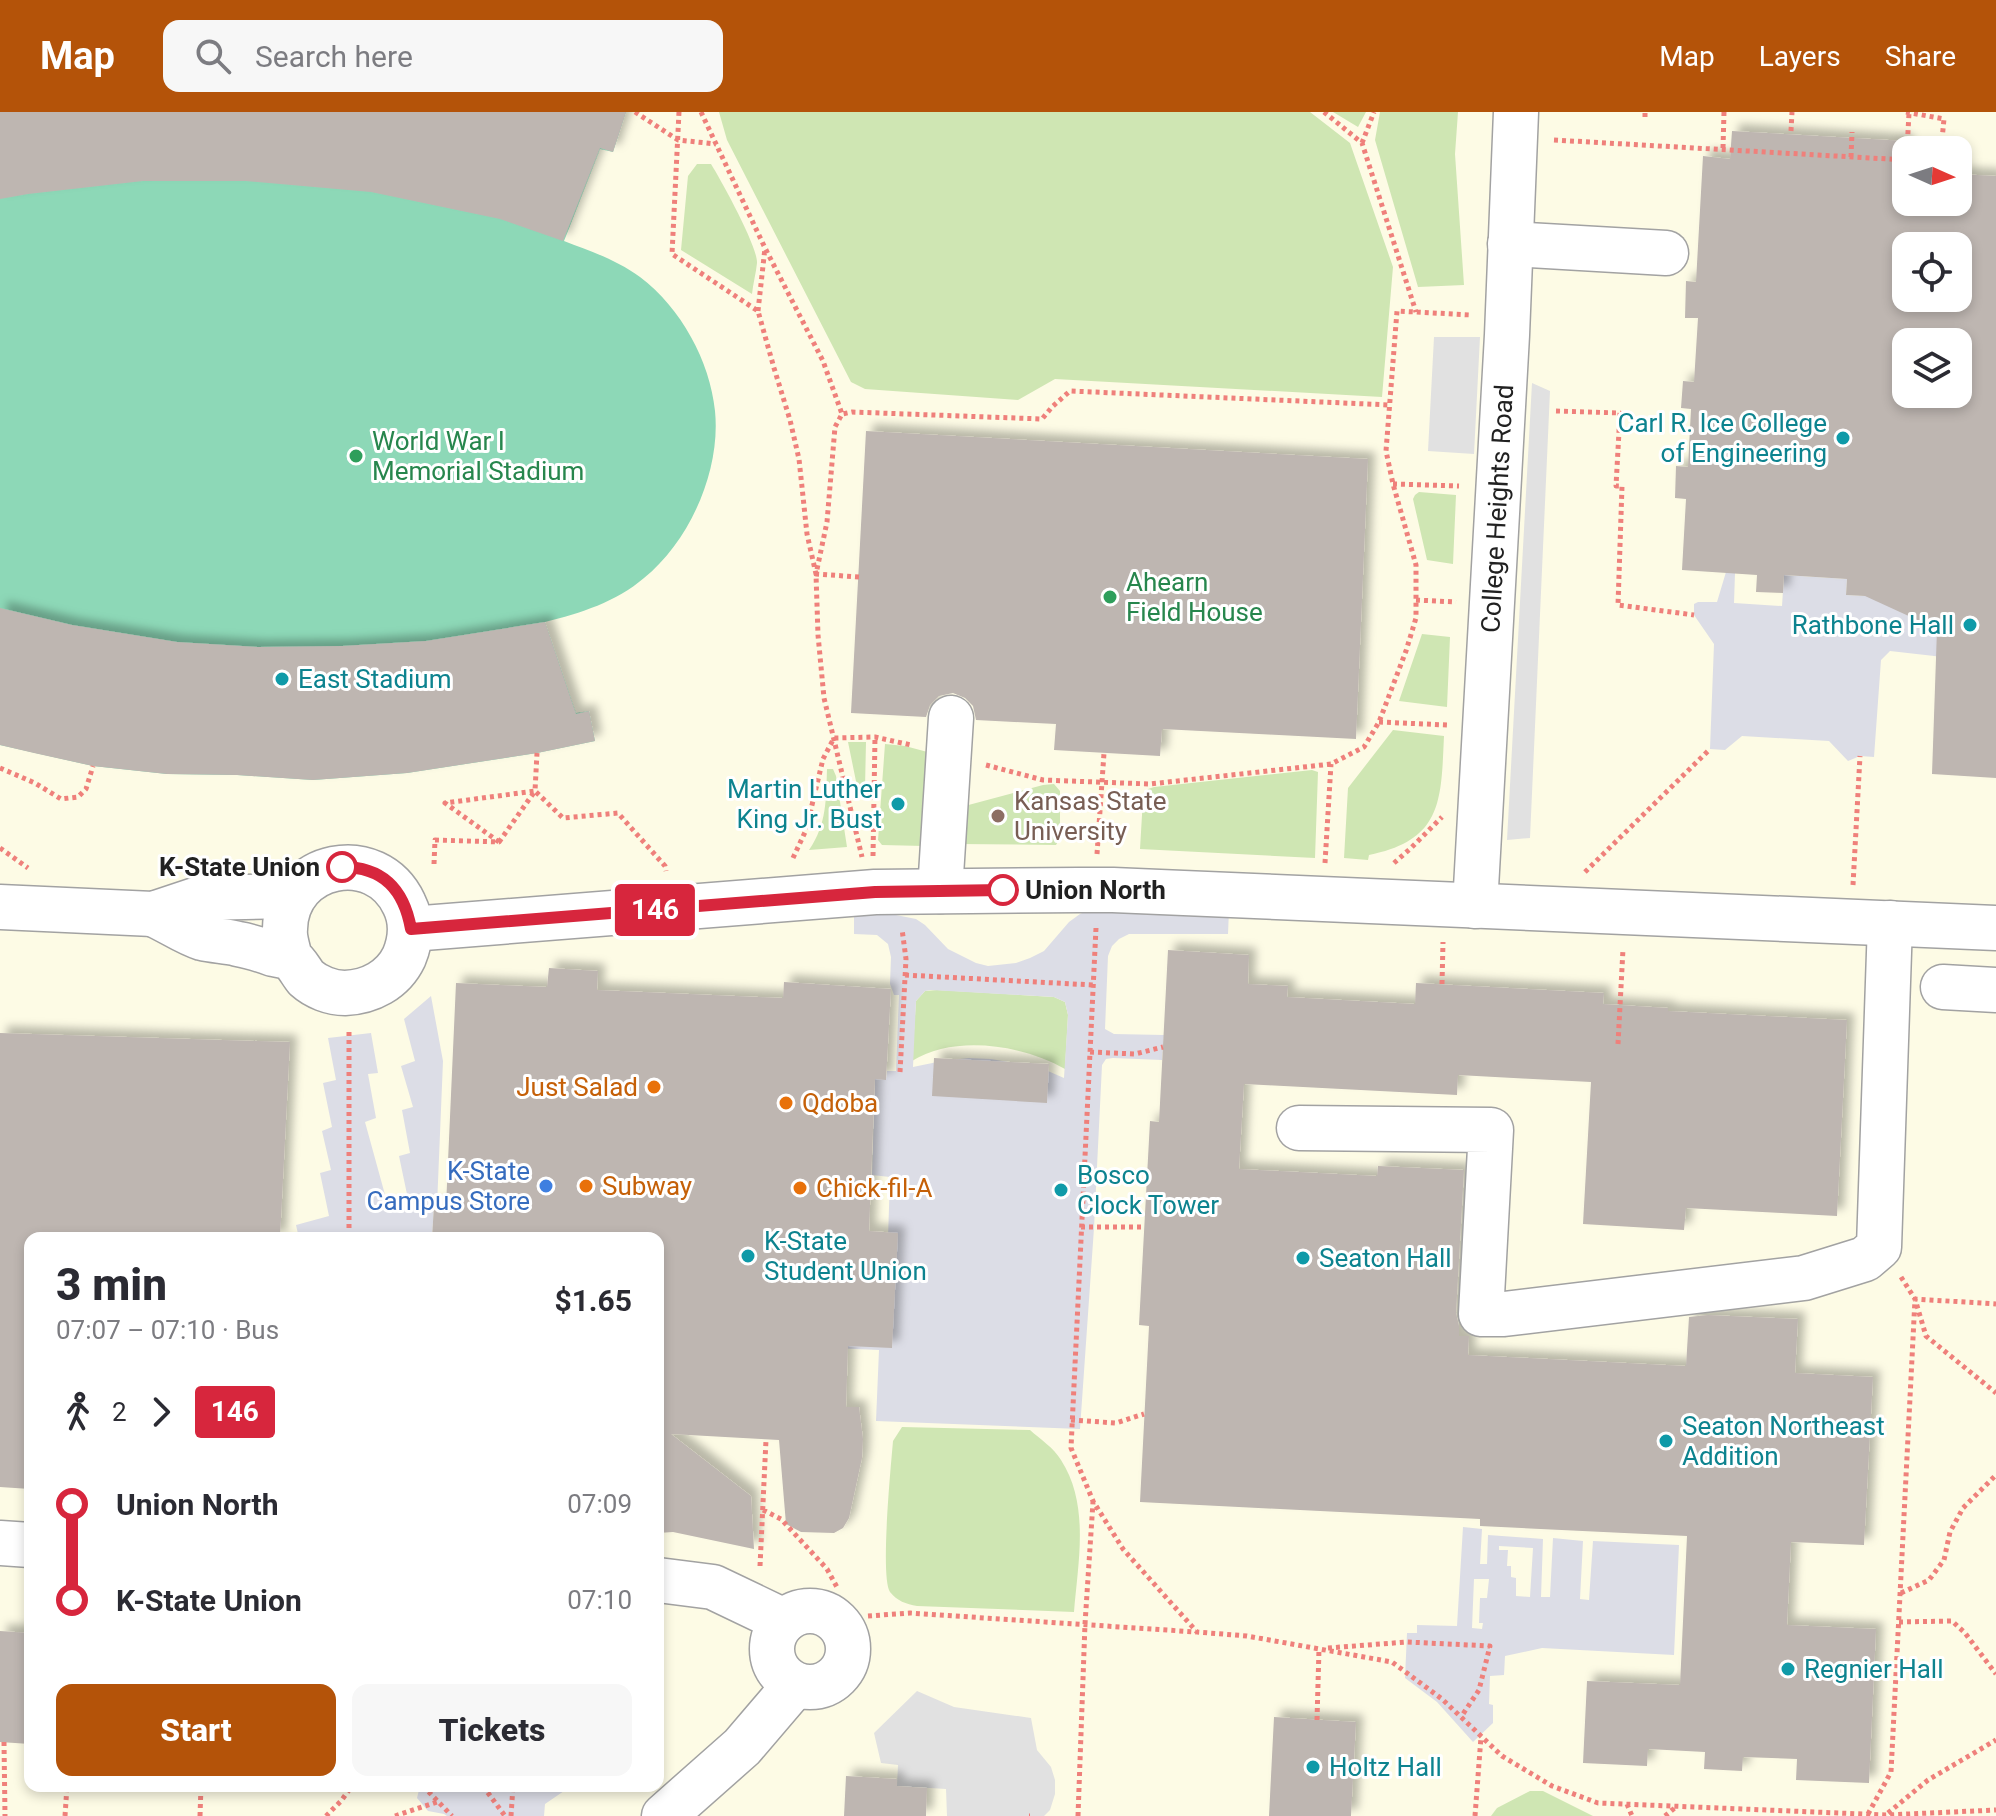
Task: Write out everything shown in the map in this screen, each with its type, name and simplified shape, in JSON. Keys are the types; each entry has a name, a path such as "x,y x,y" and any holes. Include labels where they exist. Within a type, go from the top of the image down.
{"street":[{"name":"College Heights Road","path":"1475,906 1507,351 1510,244 1530,126"},
{"path":"1510,244 1666,253"},
{"path":"940,891 950,737"},
{"path":"338,867 356,867 389,881 408,911 411,929 401,963 389,977 374,987 339,993 322,988 307,978 290,928 306,882 338,867"},
{"path":"411,929 860,893 1113,890 1996,928"},
{"path":"0,907 153,914 201,898 290,928"},
{"path":"153,914 201,937 237,943 290,928"},
{"path":"1299,1128 1491,1130 1481,1314 1504,1314 1804,1278 1865,1259 1879,1247 1870,923"},
{"path":"1943,987 1996,990"},
{"path":"0,1543 24,1545"},
{"path":"664,1581 713,1587 784,1621"},
{"path":"818,1611 830,1616 846,1635 847,1660 832,1681 820,1687 795,1685 784,1678 776,1667 772,1642 776,1630 794,1613 818,1611"},
{"path":"664,1816 742,1747 795,1685"}],"path":[{"path":"635,112 678,140 716,144"},
{"path":"679,112 672,254 758,311"},
{"path":"701,112 823,361 842,414 835,427 827,522 816,574"},
{"path":"1324,112 1362,143 1416,312"},
{"path":"1362,143 1374,112"},
{"path":"1723,148 1724,112"},
{"path":"1791,131 1792,112"},
{"path":"1907,136 1908,112 1944,119 1942,136"},
{"path":"1530,126 1723,148 1892,159"},
{"path":"1851,157 1852,132"},
{"path":"765,248 758,311 799,459 807,534 816,574 824,698 863,861"},
{"path":"834,738 950,737 1043,780 1150,784 1331,764 1364,747 1379,722 1416,618 1416,565 1386,451 1397,311 1476,315"},
{"path":"842,414 1042,419 1070,391 1390,405"},
{"path":"1556,411 1620,413 1616,486 1622,486 1618,605 1694,615"},
{"path":"1393,484 1464,486"},
{"path":"816,574 859,577"},
{"path":"1416,600 1457,602"},
{"path":"1379,722 1456,726"},
{"path":"872,861 875,737"},
{"path":"792,859 806,830 823,759 834,738"},
{"path":"1549,909 1710,749"},
{"path":"499,842 535,791 537,753"},
{"path":"1097,863 1104,753"},
{"path":"1860,756 1870,923"},
{"path":"1325,872 1331,764"},
{"path":"0,768 35,783 61,799 78,797 86,789 93,766"},
{"path":"499,842 445,803 535,791"},
{"path":"535,791 563,818 618,813 665,866 667,876"},
{"path":"1391,865 1452,807"},
{"path":"434,864 435,840 499,842"},
{"path":"0,848 31,870"},
{"path":"1618,1044 1625,912"},
{"path":"1097,919 1071,1448 1093,1501 1123,1549 1197,1632"},
{"path":"900,1072 906,959 901,924"},
{"path":"1442,984 1443,941"},
{"path":"905,975 1093,985"},
{"path":"349,1032 349,1232"},
{"path":"1090,1052 1135,1054 1163,1047"},
{"path":"1081,1227 1144,1227"},
{"path":"1895,1268 1915,1299 1926,1336 1996,1393"},
{"path":"1915,1299 1996,1304"},
{"path":"1868,1814 1891,1772 1915,1299"},
{"path":"1071,1420 1116,1423 1144,1414"},
{"path":"760,1575 766,1440"},
{"path":"1901,1593 1929,1580 1944,1560 1950,1532 1963,1508 1996,1475"},
{"path":"1078,1816 1093,1501"},
{"path":"763,1510 781,1519 827,1569 838,1589"},
{"path":"868,1616 910,1613 1247,1636 1392,1662 1442,1699 1502,1756 1552,1786 1598,1803 1885,1816 1996,1810"},
{"path":"1899,1622 1952,1621 1996,1674"},
{"path":"1319,1649 1407,1642 1490,1646 1479,1690 1461,1717"},
{"path":"1317,1720 1319,1649"},
{"path":"1475,1816 1481,1736"},
{"path":"1885,1816 1928,1780 1996,1740"},
{"path":"4,1742 5,1816"},
{"path":"65,1816 67,1792"},
{"path":"200,1816 201,1792"},
{"path":"326,1816 348,1792"},
{"path":"428,1792 452,1816"},
{"path":"488,1792 508,1816"},
{"path":"508,1816 512,1792"},
{"path":"395,1816 437,1802"},
{"path":"1627,1804 1632,1816"},
{"path":"1665,1816 1677,1806"},
{"path":"1780,1810 1785,1816"}],"shaded area":[{"name":"Kansas State University","path":"0,112 1996,112 1996,1816 0,1816"},
{"path":"1434,337 1480,337 1474,454 1428,451"},
{"path":"1532,383 1550,391 1530,838 1507,840"},
{"path":"1726,572 1735,573 1734,603 1782,606 1784,575 1847,579 1846,595 1865,596 1871,583 1937,581 1943,657 1890,651 1881,660 1874,757 1860,756 1848,761 1829,741 1742,736 1725,750 1710,749 1714,644 1694,615 1694,604 1717,602"},
{"path":"1093,908 1229,910 1228,934 1129,934 1112,946 1108,956 1105,1029 1114,1034 1164,1035 1162,1060 1113,1058 1106,1059 1102,1065 1080,1429 876,1421 879,1350 832,1348 888,1238 890,1177 872,1175 875,1079 886,1079 887,1071 896,1071 899,995 894,995 890,984 888,944 877,935 854,934 854,915 891,914 916,919 948,949 988,966 1016,963 1044,951 1080,914","holes":["925,991 1054,997 1065,1002 1068,1015 1064,1078 1041,1068 991,1059 969,1058 913,1067 916,1001"]},
{"path":"431,996 443,1061 437,1206 434,1206 432,1232 298,1232 296,1225 329,1216 320,1173 331,1170 322,1131 332,1127 323,1083 336,1080 328,1038 371,1033 378,1073 368,1074 376,1118 365,1122 387,1202 408,1199 399,1156 410,1153 402,1110 413,1107 401,1066 415,1061 404,1019"},
{"path":"1463,1527 1482,1529 1480,1564 1487,1564 1488,1535 1543,1539 1541,1597 1550,1597 1553,1538 1583,1541 1580,1599 1589,1600 1593,1541 1679,1545 1674,1655 1542,1648 1505,1656 1504,1675 1490,1676 1489,1704 1493,1705 1493,1723 1473,1742 1437,1702 1405,1678 1407,1633 1417,1633 1417,1625 1457,1626","holes":["1499,1546 1533,1548 1530,1597 1516,1596 1516,1578 1511,1577 1511,1566 1507,1566 1508,1550 1499,1550","1474,1579 1489,1579 1487,1598 1480,1598 1479,1623 1483,1623 1482,1629 1472,1628"]},
{"path":"917,1691 954,1707 1031,1718 1037,1750 1051,1767 1055,1780 1050,1810 1044,1816 947,1816 946,1789 897,1786 898,1765 881,1763 874,1733"},
{"path":"418,1792 563,1792 545,1804 544,1816 447,1816 428,1811 417,1798"}],"green space":[{"name":"World War I Memorial Stadium","path":"0,112 626,112 613,152 600,149 564,241 631,271 668,304 691,337 707,373 716,434 713,457 699,503 661,563 610,600 545,622 576,713 589,711 595,741 407,773 313,780 167,774 93,766 0,745"},
{"path":"719,112 1310,112 1350,143 1393,267 1382,397 1055,379 1018,400 865,389 851,382 727,140"},
{"path":"1333,112 1366,112 1358,127"},
{"path":"1380,112 1458,112 1455,154 1464,285 1418,287 1375,140"},
{"path":"697,164 711,164 752,243 757,263 752,294 681,250 688,176"},
{"path":"1419,492 1456,495 1453,564 1427,560 1413,499"},
{"path":"1422,634 1450,637 1447,707 1399,701"},
{"path":"1393,730 1444,736 1441,779 1433,814 1412,839 1369,855 1368,860 1344,858 1348,788"},
{"path":"848,742 866,742 865,788 862,795 858,791"},
{"path":"885,744 935,754 924,846 882,845 878,840"},
{"path":"827,769 833,769 836,776 847,847 809,850 822,821"},
{"path":"1312,770 1318,772 1315,858 1140,849 1143,798 1148,789"},
{"path":"1054,784 1060,791 1060,838 1056,845 958,844 961,807"},
{"path":"925,991 1054,997 1065,1002 1068,1015 1065,1069 1030,1054 989,1046 948,1047 912,1061 916,1001"},
{"path":"902,1427 1030,1430 1055,1452 1070,1477 1079,1515 1074,1612 917,1606 902,1602 890,1592 886,1565 887,1520 893,1441"},
{"path":"1530,1791 1543,1791 1593,1816 1491,1816 1497,1808"}],"building":[{"path":"0,112 626,112 613,152 600,148 563,241 500,219 371,192 246,181 143,181 0,199"},
{"name":"Carl R. Ice College of Engineering","path":"1732,131 1892,140 1892,216 1972,216 1972,175 1996,176 1996,778 1932,774 1937,629 1865,596 1846,595 1847,579 1784,575 1783,593 1756,592 1757,575 1682,570 1686,499 1675,498 1676,466 1688,467 1691,409 1681,408 1683,381 1694,382 1698,318 1685,318 1686,281 1696,282 1703,156 1730,159"},
{"name":"Ahearn Field House","path":"866,431 1368,459 1356,739 1162,729 1160,756 1054,750 1056,724 976,720 973,706 953,693 939,696 930,705 926,717 851,713"},
{"name":"East Stadium","path":"0,608 72,625 177,642 258,647 426,641 545,622 576,714 589,711 595,741 407,773 313,780 167,774 93,766 34,753 0,745"},
{"name":"Seaton Hall","path":"1168,950 1249,955 1248,984 1288,986 1287,997 1415,1004 1416,983 1604,993 1603,1004 1668,1008 1668,1011 1847,1020 1837,1216 1686,1208 1684,1230 1583,1224 1591,1082 1458,1075 1457,1095 1244,1084 1239,1169 1377,1176 1378,1166 1464,1170 1456,1313 1459,1336 1469,1336 1468,1355 1686,1366 1689,1317 1798,1319 1795,1373 1873,1377 1864,1545 1791,1542 1787,1625 1876,1629 1869,1783 1796,1780 1797,1759 1743,1757 1742,1771 1704,1769 1705,1752 1648,1749 1647,1766 1583,1763 1587,1681 1680,1685 1687,1536 1480,1526 1480,1519 1140,1502 1149,1326 1139,1325 1150,1121 1159,1122"},
{"name":"K-State Student Union","path":"549,968 598,971 597,990 783,998 784,982 891,989 886,1080 875,1079 869,1231 898,1233 892,1348 848,1346 846,1407 859,1407 862,1458 849,1518 843,1528 834,1533 801,1532 786,1524 779,1440 671,1434 751,1496 754,1549 664,1533 664,1232 432,1232 434,1205 446,1206 456,983 547,987"},
{"path":"0,1033 290,1042 280,1232 24,1232 24,1489 0,1487"},
{"path":"934,1058 1049,1064 1047,1103 932,1096"},
{"path":"0,1631 24,1633 24,1744 0,1742"},
{"name":"Holtz Hall","path":"1274,1717 1356,1722 1351,1816 1269,1816"},
{"path":"846,1776 897,1779 897,1786 927,1788 926,1816 844,1816"}],"bus line":[{"name":"146","path":"342,867 373,872 389,881 408,911 411,929 875,892 1003,890"}],"place":[{"name":"Carl R. Ice College of Engineering","path":"1843,438"},
{"name":"World War I Memorial Stadium","path":"356,456"},
{"name":"Ahearn Field House","path":"1110,597"},
{"name":"Rathbone Hall","path":"1970,625"},
{"name":"East Stadium","path":"282,679"},
{"name":"Martin Luther King Jr. Bust","path":"898,804"},
{"name":"Kansas State University","path":"998,816"},
{"name":"K-State Union","path":"342,867"},
{"name":"Union North","path":"1003,890"},
{"name":"Just Salad","path":"654,1087"},
{"name":"Qdoba","path":"786,1103"},
{"name":"K-State Campus Store","path":"546,1186"},
{"name":"Subway","path":"586,1186"},
{"name":"Chick-fil-A","path":"800,1188"},
{"name":"Bosco Clock Tower","path":"1061,1190"},
{"name":"K-State Student Union","path":"748,1256"},
{"name":"Seaton Hall","path":"1303,1258"},
{"name":"Seaton Northeast Addition","path":"1666,1441"},
{"name":"Regnier Hall","path":"1788,1669"},
{"name":"Holtz Hall","path":"1313,1767"}]}
